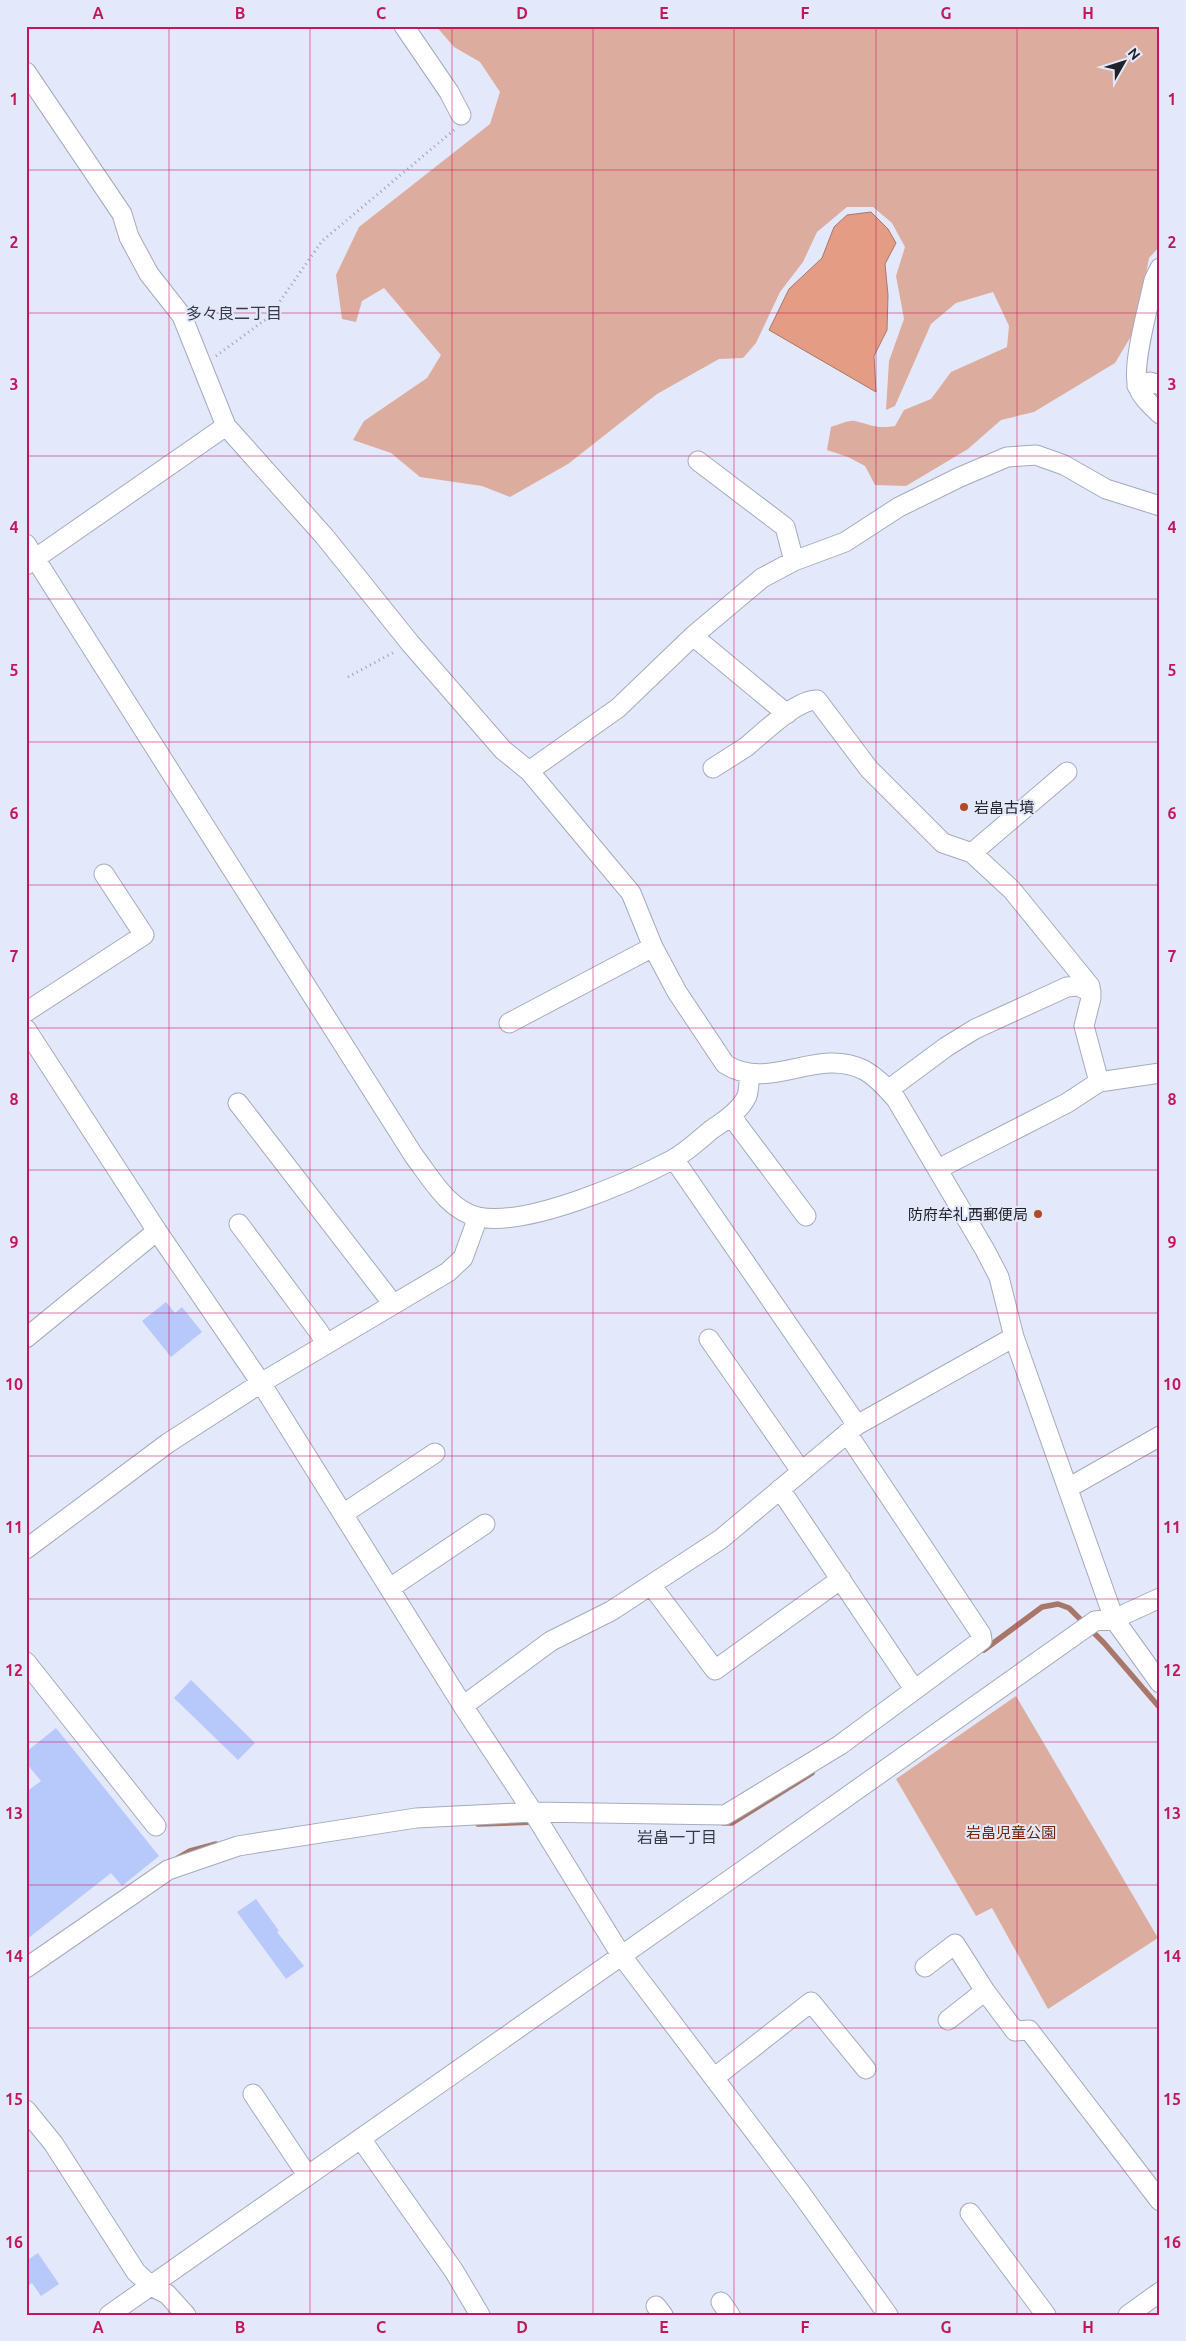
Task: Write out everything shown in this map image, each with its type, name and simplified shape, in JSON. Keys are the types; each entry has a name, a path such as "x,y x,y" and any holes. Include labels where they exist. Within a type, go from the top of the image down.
{"street":[{"path":"404,26 449,92 461,114"},
{"path":"26,72 122,214 129,237 149,274 182,316 226,426 325,537 410,643 503,750 529,771 631,893 653,947 677,992 724,1064 736,1071 750,1074 770,1074 812,1063 846,1064 864,1070 878,1080 896,1099 986,1250 999,1276 1014,1337 1114,1619 1160,1683"},
{"path":"1160,268 1154,280 1136,369 1137,386 1142,396 1160,414"},
{"path":"1137,386 1150,382 1160,385"},
{"path":"226,426 29,556 414,1156 436,1186 450,1201 465,1212 478,1217 499,1219 522,1216 606,1192 674,1159 731,1116 747,1096 750,1074"},
{"path":"529,771 618,708 694,636 762,578 794,561 845,542 899,507 960,477 1007,457 1036,456 1064,465 1106,489 1160,506"},
{"path":"698,461 786,527 794,561"},
{"path":"694,636 787,714"},
{"path":"713,768 744,748 787,714 810,699 817,700 869,769 943,843 972,853 1012,890 1090,986 1091,992 1084,1026 1099,1082"},
{"path":"972,853 1067,772"},
{"path":"26,1012 144,935 104,874"},
{"path":"509,1023 653,947"},
{"path":"888,1090 946,1047 975,1029 1067,987 1078,986 1091,992"},
{"path":"26,1029 157,1231 261,1383 463,1706 533,1812 621,1955 888,2315"},
{"path":"938,1169 1067,1102 1099,1082 1160,1073"},
{"path":"238,1103 393,1304"},
{"path":"731,1116 806,1216"},
{"path":"26,1968 168,1870 238,1846 416,1818 533,1812 726,1815 840,1745 982,1640 981,1634 852,1429 674,1159"},
{"path":"26,1549 168,1443 261,1383 448,1272 463,1258 478,1217"},
{"path":"239,1224 326,1344"},
{"path":"26,1338 157,1231"},
{"path":"463,1706 551,1641 611,1611 722,1539 852,1429 1014,1337"},
{"path":"710,1339 801,1471"},
{"path":"1068,1485 1077,1483 1160,1436"},
{"path":"343,1514 435,1453"},
{"path":"780,1489 914,1689"},
{"path":"390,1588 485,1524"},
{"path":"651,1585 715,1670 841,1579"},
{"path":"109,2315 1095,1620 1114,1619 1160,1598"},
{"path":"26,1662 156,1826"},
{"path":"925,1967 955,1944 985,1991 1014,2031 1028,2030 1160,2201"},
{"path":"948,2020 985,1991"},
{"path":"714,2078 811,2002 866,2069"},
{"path":"253,2094 307,2175"},
{"path":"26,2110 53,2143 136,2272 151,2286 168,2294 186,2315"},
{"path":"361,2139 454,2271 480,2315"},
{"path":"970,2213 1046,2315"},
{"path":"1139,2312 1160,2292"}],"path":[{"path":"203,365 269,316 322,241 454,131 461,114"},
{"path":"348,677 410,643"}],"green space":[{"path":"436,26 1160,26 1160,246 1149,258 1136,328 1115,363 1034,412 1001,420 968,449 906,486 875,485 865,466 848,457 827,450 831,427 852,421 878,427 895,426 904,410 931,399 951,372 1007,347 1009,326 993,292 956,303 931,324 895,406 886,410 889,361 904,319 896,276 905,247 892,223 873,207 847,207 817,232 803,262 780,292 756,343 743,358 719,359 657,394 568,464 510,497 482,486 420,477 391,453 353,440 364,421 427,378 441,355 384,288 362,301 356,322 342,319 336,275 359,227 490,124 500,92 480,62 454,47"},
{"name":"岩畠児童公園","path":"1016,1696 1158,1938 1048,2009 992,1908 976,1916 896,1779"}],"shaded area":[{"path":"871,212 888,229 896,243 885,264 888,295 887,330 874,356 876,392 769,330 789,289 822,258 834,227 847,215"}],"building":[{"path":"166,1302 175,1313 182,1307 202,1332 171,1357 142,1321"},
{"path":"191,1680 255,1743 238,1760 174,1698"},
{"path":"56,1728 159,1856 122,1886 111,1873 26,1940 26,1792 41,1781 26,1763 26,1752"},
{"path":"256,1899 279,1931 277,1932 304,1966 286,1979 237,1912"},
{"path":"38,2253 59,2284 41,2296 32,2283 26,2287 26,2261"}],"waterway":[{"path":"984,1650 1042,1607 1058,1604 1069,1608 1104,1643 1160,1708"},
{"path":"723,1823 732,1823 812,1773"},
{"path":"478,1824 536,1822"},
{"path":"178,1858 190,1851 216,1844"}],"place":[{"name":"岩畠古墳","path":"964,807"},
{"name":"防府牟礼西郵便局","path":"1038,1214"}],"district":[{"name":"多々良二丁目","path":"234,313"},
{"name":"岩畠一丁目","path":"677,1837"}]}
